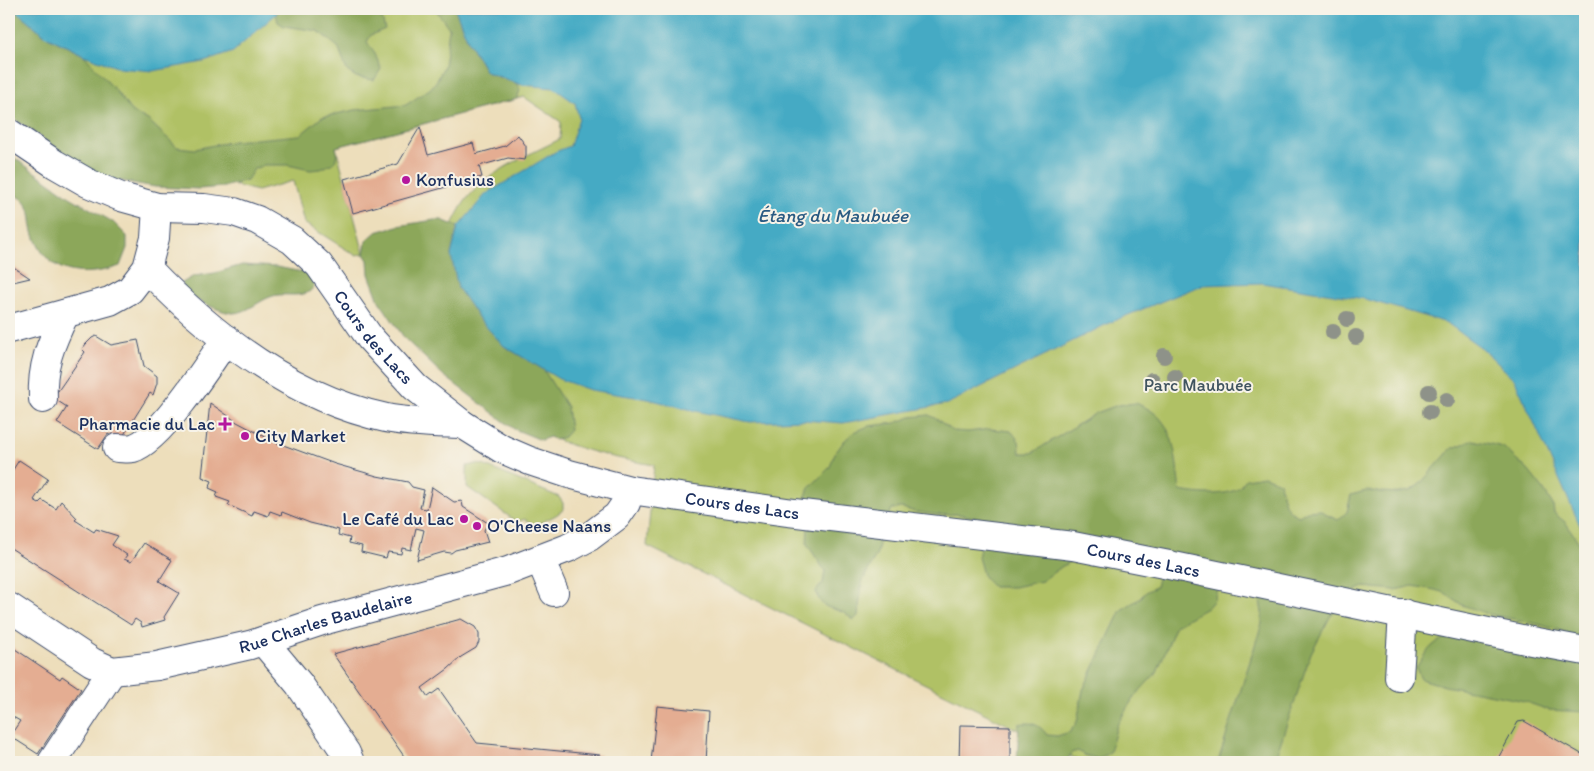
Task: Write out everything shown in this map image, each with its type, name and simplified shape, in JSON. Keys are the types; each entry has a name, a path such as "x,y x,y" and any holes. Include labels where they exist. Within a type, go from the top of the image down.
{"street":[{"name":"Cours des Lacs","path":"9,133 55,164 88,183 121,198 157,207 204,208 234,212 257,220 292,240 318,265 370,338 415,387 462,424 502,449 569,474 630,490 787,512 1073,546 1585,651"},
{"path":"9,329 110,301 130,290 146,268 155,238 157,207"},
{"path":"146,268 196,316 226,339 276,374 336,404 387,418 462,424"},
{"path":"43,399 42,384 49,350 65,314"},
{"path":"117,448 132,448 141,444 156,431 199,379 226,339"},
{"name":"Rue Charles Baudelaire","path":"112,671 157,666 263,641 322,621 508,571 568,548 589,537 618,516 626,503 630,490"},
{"path":"540,558 554,592"},
{"path":"9,607 92,662 112,671 52,762"},
{"path":"1399,677 1403,613"},
{"path":"263,641 305,693 346,753 350,762"}],"green space":[{"name":"Parc Maubuée","path":"9,9 1585,9 1585,762 1081,762 647,546 654,465 601,454 550,437 449,231 463,204 485,181 509,165 560,139 561,122 524,97 336,147 364,254 355,255 304,223 293,181 257,191 204,177"},
{"path":"9,9 14,9 46,36 84,55 131,111 148,120 177,147 195,149 234,141 300,135 322,117 355,110 406,105 431,88 444,66 449,28 435,9 455,9 469,43 486,72 518,84 520,90 517,99 336,147 335,162 321,169 310,170 288,165 264,165 254,169 247,180 224,187 199,189 155,187 110,179 81,167 9,115"},
{"path":"279,9 379,9 385,29 371,35 367,42 375,54 381,69 374,80 356,77 347,71 338,47 318,31 284,26 278,22 276,14"},
{"path":"9,154 70,197 113,222 127,236 127,248 120,266 106,270 79,272 67,270 56,265 46,257 33,232 27,205 18,196 9,193"},
{"path":"442,220 458,227 451,255 504,346 543,369 567,407 570,430 564,437 555,440 550,437 541,440 514,429 443,375 405,339 379,301 369,274 368,260 364,254 366,241 376,232 397,226"},
{"path":"242,265 277,267 307,273 315,284 312,289 303,294 273,296 249,309 233,313 207,305 187,294 183,288 182,283 194,276 215,273"},
{"path":"1136,403 1153,412 1167,428 1174,448 1180,491 1201,494 1226,493 1238,488 1246,479 1264,476 1280,482 1287,507 1299,516 1307,511 1320,510 1338,520 1347,512 1351,495 1366,491 1397,493 1410,491 1420,484 1451,449 1473,440 1503,447 1528,470 1543,489 1553,505 1554,513 1566,523 1585,552 1585,712 1549,710 1520,700 1445,686 1421,679 1416,668 1429,650 1446,637 1576,640 1565,632 1538,624 1488,614 1462,605 1445,593 1435,590 1413,586 1395,590 1364,587 1350,593 1330,617 1311,653 1274,762 1218,762 1262,623 1260,601 1263,597 1219,582 1214,600 1207,608 1176,625 1157,672 1134,697 1117,725 1110,752 1099,759 1084,755 1078,751 1071,753 1067,762 1017,762 1019,724 1028,723 1035,725 1047,735 1057,736 1070,732 1077,722 1083,690 1121,610 1139,599 1147,591 1156,587 1158,578 1155,571 1078,557 1042,581 1014,587 993,587 984,578 978,557 986,525 980,518 957,514 940,515 916,512 902,508 892,509 882,529 877,554 862,582 858,616 854,620 820,601 816,591 823,583 825,571 807,544 808,526 804,501 809,488 830,467 834,455 844,441 854,432 869,426 895,423 911,417 929,415 953,431 968,432 990,429 1011,431 1019,441 1020,453 1032,453 1096,413 1118,405"},
{"path":"483,465 559,497 563,503 563,510 535,526 525,519 517,522 467,487 467,466"}],"water":[{"path":"14,9 279,9 276,14 233,52 204,62 153,71 119,68 84,55 46,36"},
{"name":"Étang du Maubuée","path":"455,9 1585,9 1585,534 1515,380 1483,349 1447,323 1437,320 1365,299 1262,283 1202,285 1111,322 947,404 843,423 802,420 750,422 648,399 590,390 559,379 504,346 480,320 458,288 451,255 458,227 486,194 555,152 570,146 579,118 575,103 554,88 522,85 486,72 469,43"}],"building":[{"path":"420,127 428,155 473,143 476,154 505,146 518,135 526,146 525,160 508,158 479,166 482,177 353,213 344,179 398,164"},
{"path":"9,264 30,278 9,283"},
{"path":"96,336 111,345 138,340 144,366 157,376 153,395 150,393 120,441 108,434 98,449 57,423 67,407 53,398 85,352 82,349"},
{"path":"210,403 237,422 275,442 335,464 377,476 408,482 412,487 424,490 420,508 427,509 432,487 454,502 462,501 463,507 488,523 484,530 488,542 455,550 451,553 444,552 417,560 424,530 416,528 411,550 402,548 401,554 388,552 386,558 361,552 362,546 349,543 350,538 338,535 339,530 310,523 282,512 281,515 270,511 268,516 254,511 252,516 228,505 230,502 216,497 218,492 209,488 212,481 202,477"},
{"path":"19,460 48,479 34,500 39,503 42,500 56,509 61,501 77,518 75,520 94,532 96,529 118,536 112,545 127,555 124,559 131,562 144,543 172,560 159,581 179,593 164,617 165,620 142,627 141,623 135,619 131,625 9,547 9,476"},
{"path":"461,619 475,627 479,634 479,642 476,648 461,657 422,688 428,697 439,689 477,743 600,755 599,762 408,762 333,654"},
{"path":"9,645 60,679 62,676 81,689 38,754 10,736 20,721 13,717 11,720 9,718"},
{"path":"657,706 709,711 706,762 651,762"},
{"path":"1524,721 1585,756 1585,762 1496,762 1518,722"},
{"path":"960,725 1010,726 1010,762 959,762"}],"place":[{"name":"Konfusius","path":"406,180"},
{"name":"Pharmacie du Lac","path":"225,424"},
{"name":"City Market","path":"245,436"},
{"name":"Le Café du Lac","path":"464,519"},
{"name":"O'Cheese Naans","path":"477,526"}]}
